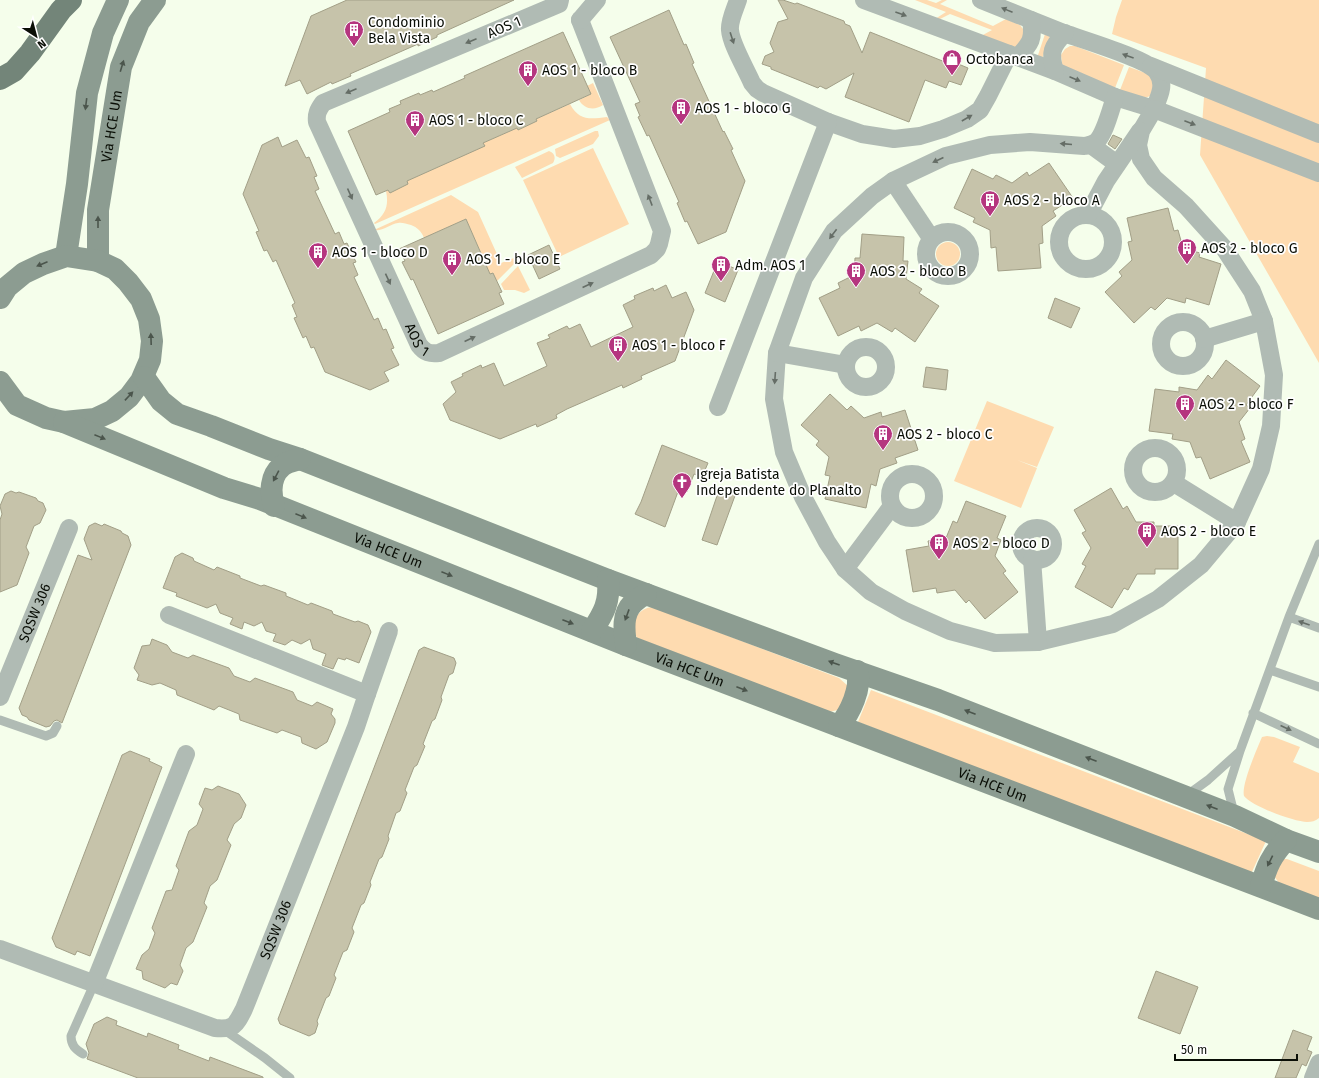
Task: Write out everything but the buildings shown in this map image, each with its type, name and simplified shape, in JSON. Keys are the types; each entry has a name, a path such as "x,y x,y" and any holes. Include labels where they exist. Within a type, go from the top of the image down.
{"main road":[{"path":"0,79 14,71 30,53 61,10 71,0"},
{"path":"66,256 77,184 87,93 103,32 118,0"},
{"name":"Via HCE Um","path":"98,261 98,210 121,67 139,22 155,0"},
{"name":"Via HCE Um","path":"2,291 24,273 43,264 66,256 98,261 115,269 128,282 141,299 149,319 152,341 150,360 144,377 129,397 112,411 95,419 64,422"},
{"path":"144,377 161,401 177,414 269,449 300,459 608,580 938,700 1235,816 1286,840 1319,852"},
{"name":"Via HCE Um","path":"0,382 9,407 64,422 224,488 260,499 274,506 626,645 1319,909"},
{"path":"274,506 271,491 274,478 281,467 300,459"},
{"path":"592,631 608,603 608,580"},
{"path":"626,645 624,628 626,615 633,603 646,594"},
{"path":"839,726 845,718 858,688 857,671"},
{"path":"1261,886 1268,863 1275,851 1286,840"}],"street":[{"path":"560,2 580,20 597,0"},
{"path":"738,0 730,30 732,39 752,83 757,89 828,122 862,134 894,139 920,136 943,129 968,119 980,110 1014,55 1027,48 1033,32 1031,20"},
{"path":"864,0 1014,55 1115,96 1154,109 1319,173"},
{"path":"981,0 1064,33 1145,62 1157,71 1161,79 1162,88 1154,109 1141,131 1106,181 1088,215"},
{"name":"AOS 1","path":"560,2 323,103 318,109 317,122 396,297 423,351 431,354 439,353 652,255 657,249 662,231 580,20"},
{"path":"1055,71 1051,59 1053,49 1057,41 1064,33"},
{"path":"1151,66 1319,134"},
{"path":"1115,96 1101,135 1097,141 1091,145 1084,146 1030,142 990,145 946,156 893,181 872,196 834,231 804,278 777,353 774,399 784,452 803,497 827,542 845,569 871,592 905,611 950,631 995,643 1038,642 1113,624 1158,599 1201,566 1237,522 1261,469 1271,426 1274,376 1264,321 1252,291 1224,248 1186,206 1154,178 1141,159 1138,145 1141,131"},
{"path":"718,407 828,122"},
{"path":"1091,145 1117,164"},
{"path":"893,181 931,238"},
{"path":"1204,338 1264,321"},
{"path":"777,353 846,365"},
{"path":"1174,482 1237,522"},
{"path":"845,569 892,506"},
{"name":"SQSW 306","path":"0,697 69,528"},
{"path":"1032,559 1038,642"},
{"path":"169,615 367,694"},
{"name":"SQSW 306","path":"224,1029 228,1029 237,1024 244,1009 356,727 389,631"},
{"path":"94,984 186,754"},
{"path":"0,949 215,1028 224,1029"},
{"path":"1313,1078 1319,1063"}],"lane":[{"path":"1235,816 1228,789 1253,713 1289,617 1319,544"},
{"path":"1289,617 1319,628"},
{"path":"1270,670 1319,687"},
{"path":"1253,713 1319,744"},
{"path":"0,720 46,736 53,733 57,726"},
{"path":"1186,797 1208,780 1240,751"},
{"path":"83,1054 73,1046 71,1036 94,984"},
{"path":"224,1029 290,1078"}],"shaded area":[{"path":"915,0 927,0 936,3 942,0 947,0 940,4 993,26 1006,19 1020,25 1026,33 1018,48 981,36 992,30 950,14 938,20 935,19 946,12"},
{"path":"1122,0 1319,0 1319,363 1200,155 1206,68 1112,34"},
{"path":"1045,34 1050,36 1042,59 1037,58"},
{"path":"1070,46 1075,46 1124,65 1115,88 1066,69 1062,64 1061,55 1065,49"},
{"path":"1129,67 1151,75 1155,82 1150,96 1145,98 1120,90"},
{"path":"593,83 603,105 596,108 590,108 586,107 579,100 591,94 587,86"},
{"path":"570,104 573,110 586,118 607,117 610,120 375,224 374,223 386,209 386,191 388,190 390,192 408,184 407,181 484,146 483,143 517,128 518,130 537,121 536,119"},
{"path":"598,131 599,136 593,144 560,158 556,156 555,149"},
{"path":"593,148 629,224 559,257 523,180"},
{"path":"549,151 553,153 554,156 553,163 522,178 515,167"},
{"path":"451,195 478,212 501,263 514,258 516,262 497,281 493,273 490,274 466,219 424,238 421,232 415,227 403,223 395,224 380,230 374,230"},
{"path":"948,242 957,245 960,254 957,263 948,266 939,263 936,254 939,245"},
{"path":"518,266 530,290 524,293 515,290 504,290 501,284"},
{"path":"987,401 1054,427 1037,467 1017,460 1037,468 1021,508 954,481"},
{"path":"652,607 839,678 848,686 841,709 830,712 637,638 634,628 636,618 638,614 646,608"},
{"path":"871,690 1266,841 1251,874 858,722"},
{"path":"1262,737 1274,737 1300,747 1293,762 1319,773 1319,818 1316,820 1307,822 1284,816 1264,809 1244,796 1245,784 1253,758"},
{"path":"1283,859 1287,859 1319,871 1319,900 1279,883 1274,876"}],"place":[{"name":"Condominio Bela Vista","path":"354,47"},
{"name":"Octobanca","path":"952,76"},
{"name":"AOS 1 - bloco B","path":"528,87"},
{"name":"AOS 1 - bloco G","path":"681,125"},
{"name":"AOS 1 - bloco C","path":"415,137"},
{"name":"AOS 2 - bloco A","path":"990,217"},
{"name":"AOS 2 - bloco G","path":"1187,265"},
{"name":"AOS 1 - bloco D","path":"318,269"},
{"name":"AOS 1 - bloco E","path":"452,276"},
{"name":"Adm. AOS 1","path":"721,282"},
{"name":"AOS 2 - bloco B","path":"856,288"},
{"name":"AOS 1 - bloco F","path":"618,362"},
{"name":"AOS 2 - bloco F","path":"1185,421"},
{"name":"AOS 2 - bloco C","path":"883,451"},
{"name":"Igreja Batista Independente do Planalto","path":"682,499"},
{"name":"AOS 2 - bloco E","path":"1147,548"},
{"name":"AOS 2 - bloco D","path":"939,560"}]}
